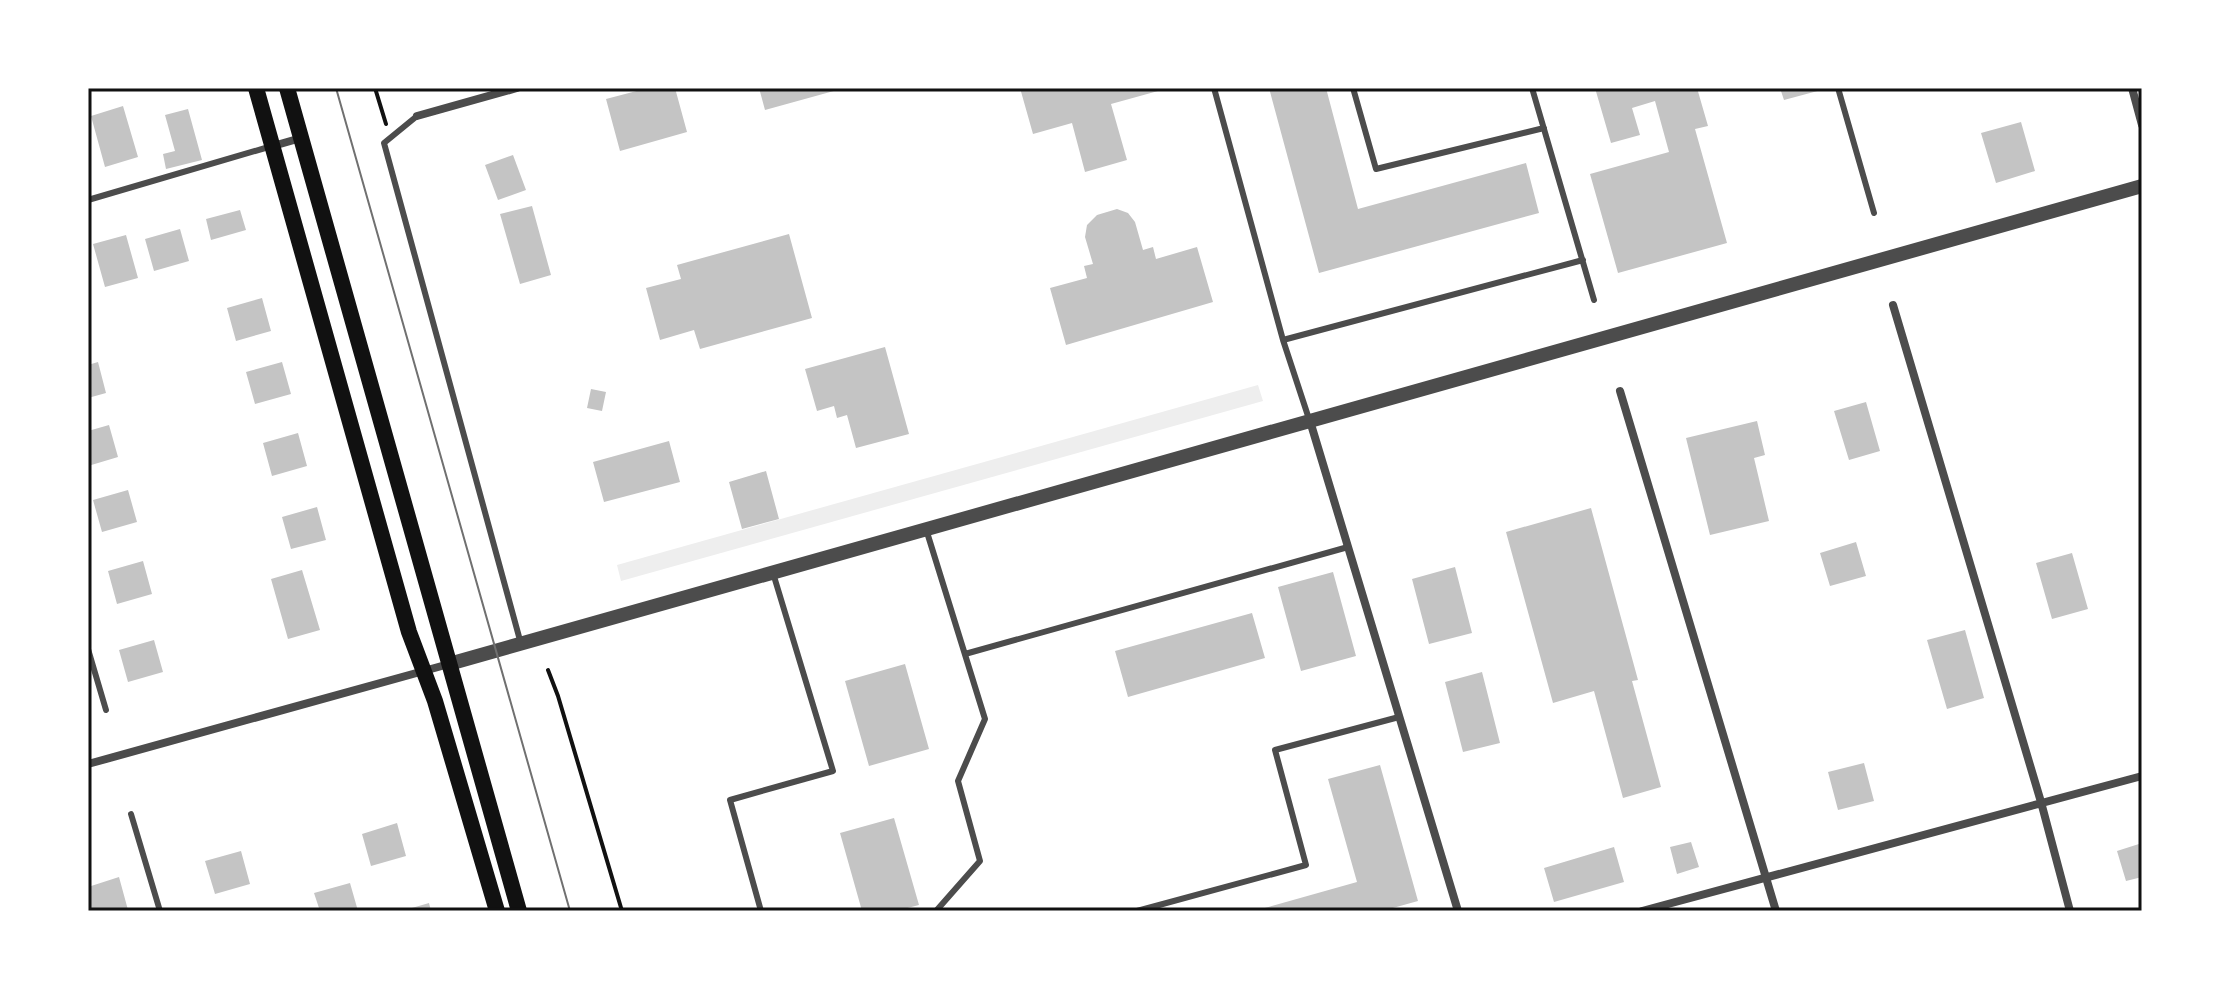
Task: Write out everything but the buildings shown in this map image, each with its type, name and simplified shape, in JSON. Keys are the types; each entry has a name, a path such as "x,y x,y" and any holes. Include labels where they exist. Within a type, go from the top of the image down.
{"main road":[{"path":"256,88 409,632 424,671 497,911"},
{"path":"287,88 519,911"}],"street":[{"path":"417,116 517,88"},
{"path":"2132,88 2142,125"},
{"path":"272,146 301,138"},
{"path":"88,764 2142,186"},
{"path":"1893,305 2041,802 2070,911"},
{"path":"1620,391 1776,911"},
{"path":"1310,421 1458,911"},
{"path":"1642,911 2142,776"}],"lane":[{"path":"1214,88 1283,340 1310,421"},
{"path":"1353,88 1376,169 1544,128"},
{"path":"1532,88 1594,300"},
{"path":"1838,88 1874,213"},
{"path":"417,116 384,143 521,644"},
{"path":"88,200 272,146"},
{"path":"1283,340 1583,260"},
{"path":"926,529 985,719 958,781 980,861 936,911"},
{"path":"965,654 1348,547"},
{"path":"761,911 730,800 833,771 773,573"},
{"path":"88,649 106,710"},
{"path":"1137,911 1306,865 1275,750 1399,717"},
{"path":"131,814 160,911"}],"path":[{"path":"375,88 390,138"},
{"path":"548,670 622,911"}],"shaded area":[{"path":"1258,385 1263,401 621,581 617,565"}],"tram line":[{"path":"336,88 570,911"}]}
